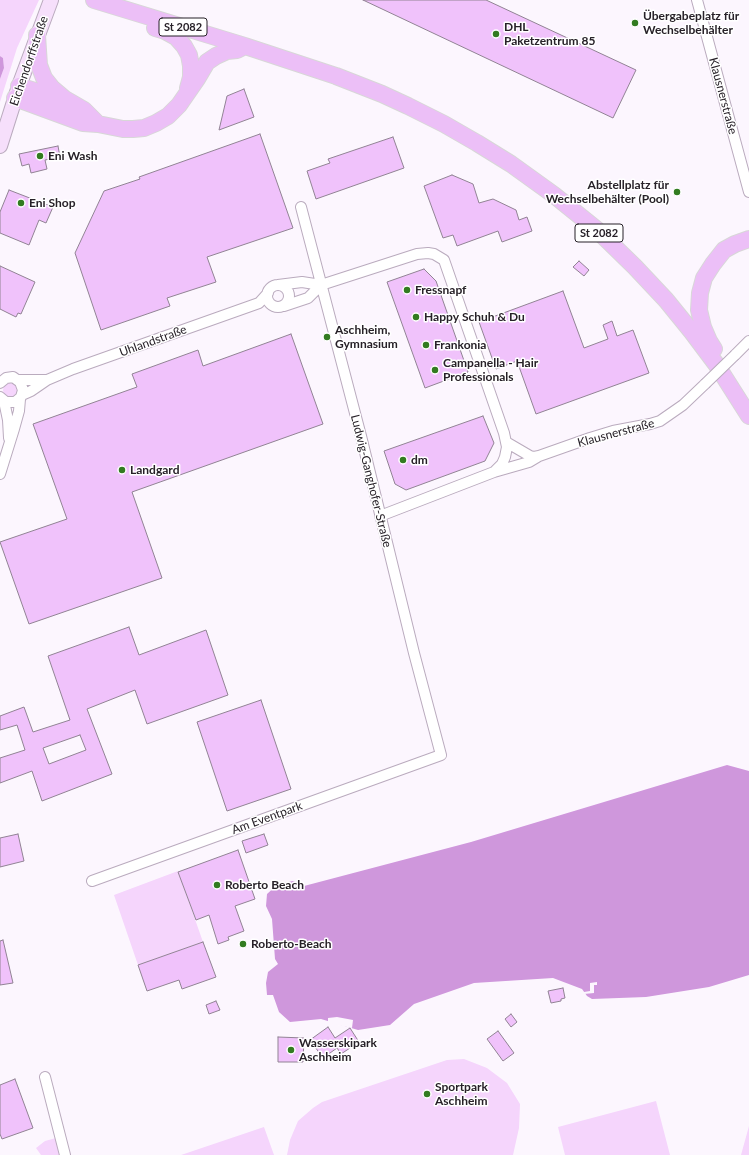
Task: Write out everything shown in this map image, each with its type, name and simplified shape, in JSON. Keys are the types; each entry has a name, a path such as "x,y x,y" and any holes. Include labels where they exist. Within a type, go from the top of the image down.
{"main road":[{"name":"St 2082","path":"94,0 245,46 336,76 382,94 444,124 511,164 596,229 635,267 666,300 692,332 716,364 747,413"},
{"path":"121,9 131,17 166,31 176,37 184,46 189,55 191,66 191,77 187,94"},
{"path":"37,35 39,65 44,78 52,88 65,99 84,110 98,124"},
{"path":"17,92 83,123 98,124 123,130 133,129 156,123 168,116 180,105 207,62 227,51 237,50 245,46"},
{"path":"747,413 741,389 709,341 703,327 699,310 700,293 704,278 712,264 724,250 749,239"}],"street":[{"name":"Eichendorffstraße","path":"0,146 17,92 51,0"},
{"name":"Klausnerstraße","path":"697,0 749,192"},
{"name":"Ludwig-Ganghofer-Straße","path":"301,207 361,436 441,755"},
{"path":"278,285 302,282 321,285 417,254 434,254 444,260 504,433 507,447 505,457 502,464 494,472"},
{"path":"268,293 268,301 279,306 288,302 289,293 286,288 278,285"},
{"name":"Uhlandstraße","path":"2,399 12,403 47,380 73,369 259,303 272,287 278,285"},
{"path":"259,303 279,306 308,298 321,285"},
{"name":"Klausnerstraße","path":"380,516 494,472 529,462 539,456 590,438 612,431 650,424 660,420 683,405 749,341"},
{"path":"0,371 4,373 9,380 23,387 19,411 0,474"},
{"name":"Uhlandstraße","path":"9,380 47,380"},
{"path":"2,399 8,420 9,442"},
{"path":"506,442 530,456 539,456"},
{"name":"Am Eventpark","path":"92,881 441,755"},
{"path":"46,1077 65,1155"}],"shaded area":[{"path":"0,0 39,0 17,48 0,102 0,79 4,68 3,58 0,56"},
{"path":"0,56 3,58 4,68 0,79"},
{"path":"10,383 15,385 17,390 15,395 10,397 5,395 3,390 5,385"},
{"name":"Wasserskipark Aschheim","path":"727,765 749,771 749,975 709,987 646,997 592,999 587,996 582,989 553,978 474,983 414,1004 390,1025 358,1030 321,1019 290,1022 279,1012 273,995 267,995 266,983 268,972 278,964 275,959 272,919 266,906 267,894 278,884 293,881 304,886 471,842"},
{"path":"178,871 203,942 138,965 114,895"},
{"path":"464,1059 487,1068 507,1083 520,1104 519,1128 513,1155 287,1155 290,1140 298,1121 322,1102 447,1060"},
{"path":"656,1101 670,1155 565,1155 558,1127"},
{"path":"749,1126 749,1155 741,1155"},
{"path":"264,1127 274,1155 181,1155"},
{"path":"56,1138 59,1155 41,1155 36,1148 45,1141"}],"pier":[{"path":"597,982 597,985 594,985 594,993 584,994 584,992 590,991 590,983"},
{"path":"337,1017 353,1020 352,1028 328,1023 328,1018"}],"building":[{"name":"DHL Paketzentrum 85","path":"363,0 486,0 636,70 613,118"},
{"path":"244,89 254,117 219,130 227,96"},
{"path":"260,134 293,228 207,257 216,282 167,298 170,306 101,330 75,253 104,191"},
{"path":"393,137 404,168 316,199 307,171 330,163 328,159"},
{"name":"Eni Wash","path":"58,146 60,157 45,160 47,169 31,173 29,164 22,166 19,154"},
{"path":"452,175 473,184 479,203 493,199 516,210 519,220 527,217 532,231 502,242 498,231 457,246 453,235 443,238 424,186"},
{"path":"9,190 53,207 46,223 39,220 29,245 0,233 0,212"},
{"path":"579,261 589,270 584,276 573,267"},
{"path":"0,266 35,282 21,314 18,313 16,317 0,309"},
{"path":"424,269 436,281 468,372 425,388 387,282"},
{"path":"563,291 584,348 608,339 603,325 612,321 617,336 633,330 649,373 536,414 517,361 496,369 479,322"},
{"name":"Landgard","path":"291,334 323,424 132,492 162,578 29,624 0,542 67,519 33,424 137,387 132,374 198,350 203,366"},
{"path":"483,416 494,443 485,461 406,490 395,484 384,451"},
{"path":"129,627 139,655 206,630 228,695 147,724 135,690 87,709 112,774 42,801 32,771 0,783 0,758 25,750 17,725 0,730 0,716 24,707 33,732 70,720 48,656","holes":["80,735 86,750 49,764 43,748"]},
{"path":"261,700 291,789 227,811 197,722"},
{"path":"18,834 24,861 0,867 0,838"},
{"path":"264,834 268,845 246,853 242,841"},
{"name":"Roberto Beach","path":"238,850 255,899 235,906 244,931 228,937 229,940 218,944 209,915 196,920 178,872"},
{"path":"3,940 13,983 0,985 0,941"},
{"path":"203,942 216,977 182,989 179,980 147,991 138,965"},
{"path":"563,988 565,998 561,999 561,1001 551,1003 548,991"},
{"path":"216,1001 220,1010 209,1014 206,1005"},
{"path":"511,1014 517,1022 511,1027 505,1019"},
{"path":"328,1027 335,1038 350,1028 359,1042 341,1054 337,1048 323,1058 310,1040"},
{"path":"498,1031 514,1053 503,1061 487,1039"},
{"name":"Wasserskipark Aschheim","path":"278,1037 304,1038 303,1062 278,1062"},
{"path":"15,1079 33,1128 2,1139 0,1134 0,1085"}],"place":[{"name":"Übergabeplatz für Wechselbehälter","path":"635,23"},
{"name":"DHL Paketzentrum 85","path":"496,34"},
{"name":"Eni Wash","path":"40,156"},
{"name":"Abstellplatz für Wechselbehälter (Pool)","path":"677,192"},
{"name":"Eni Shop","path":"21,203"},
{"name":"Fressnapf","path":"407,290"},
{"name":"Happy Schuh & Du","path":"416,317"},
{"name":"Aschheim, Gymnasium","path":"327,337"},
{"name":"Frankonia","path":"426,345"},
{"name":"Campanella - Hair Professionals","path":"435,370"},
{"name":"dm","path":"403,460"},
{"name":"Landgard","path":"122,470"},
{"name":"Roberto Beach","path":"217,885"},
{"name":"Roberto-Beach","path":"243,944"},
{"name":"Wasserskipark Aschheim","path":"291,1050"},
{"name":"Sportpark Aschheim","path":"427,1094"}]}
